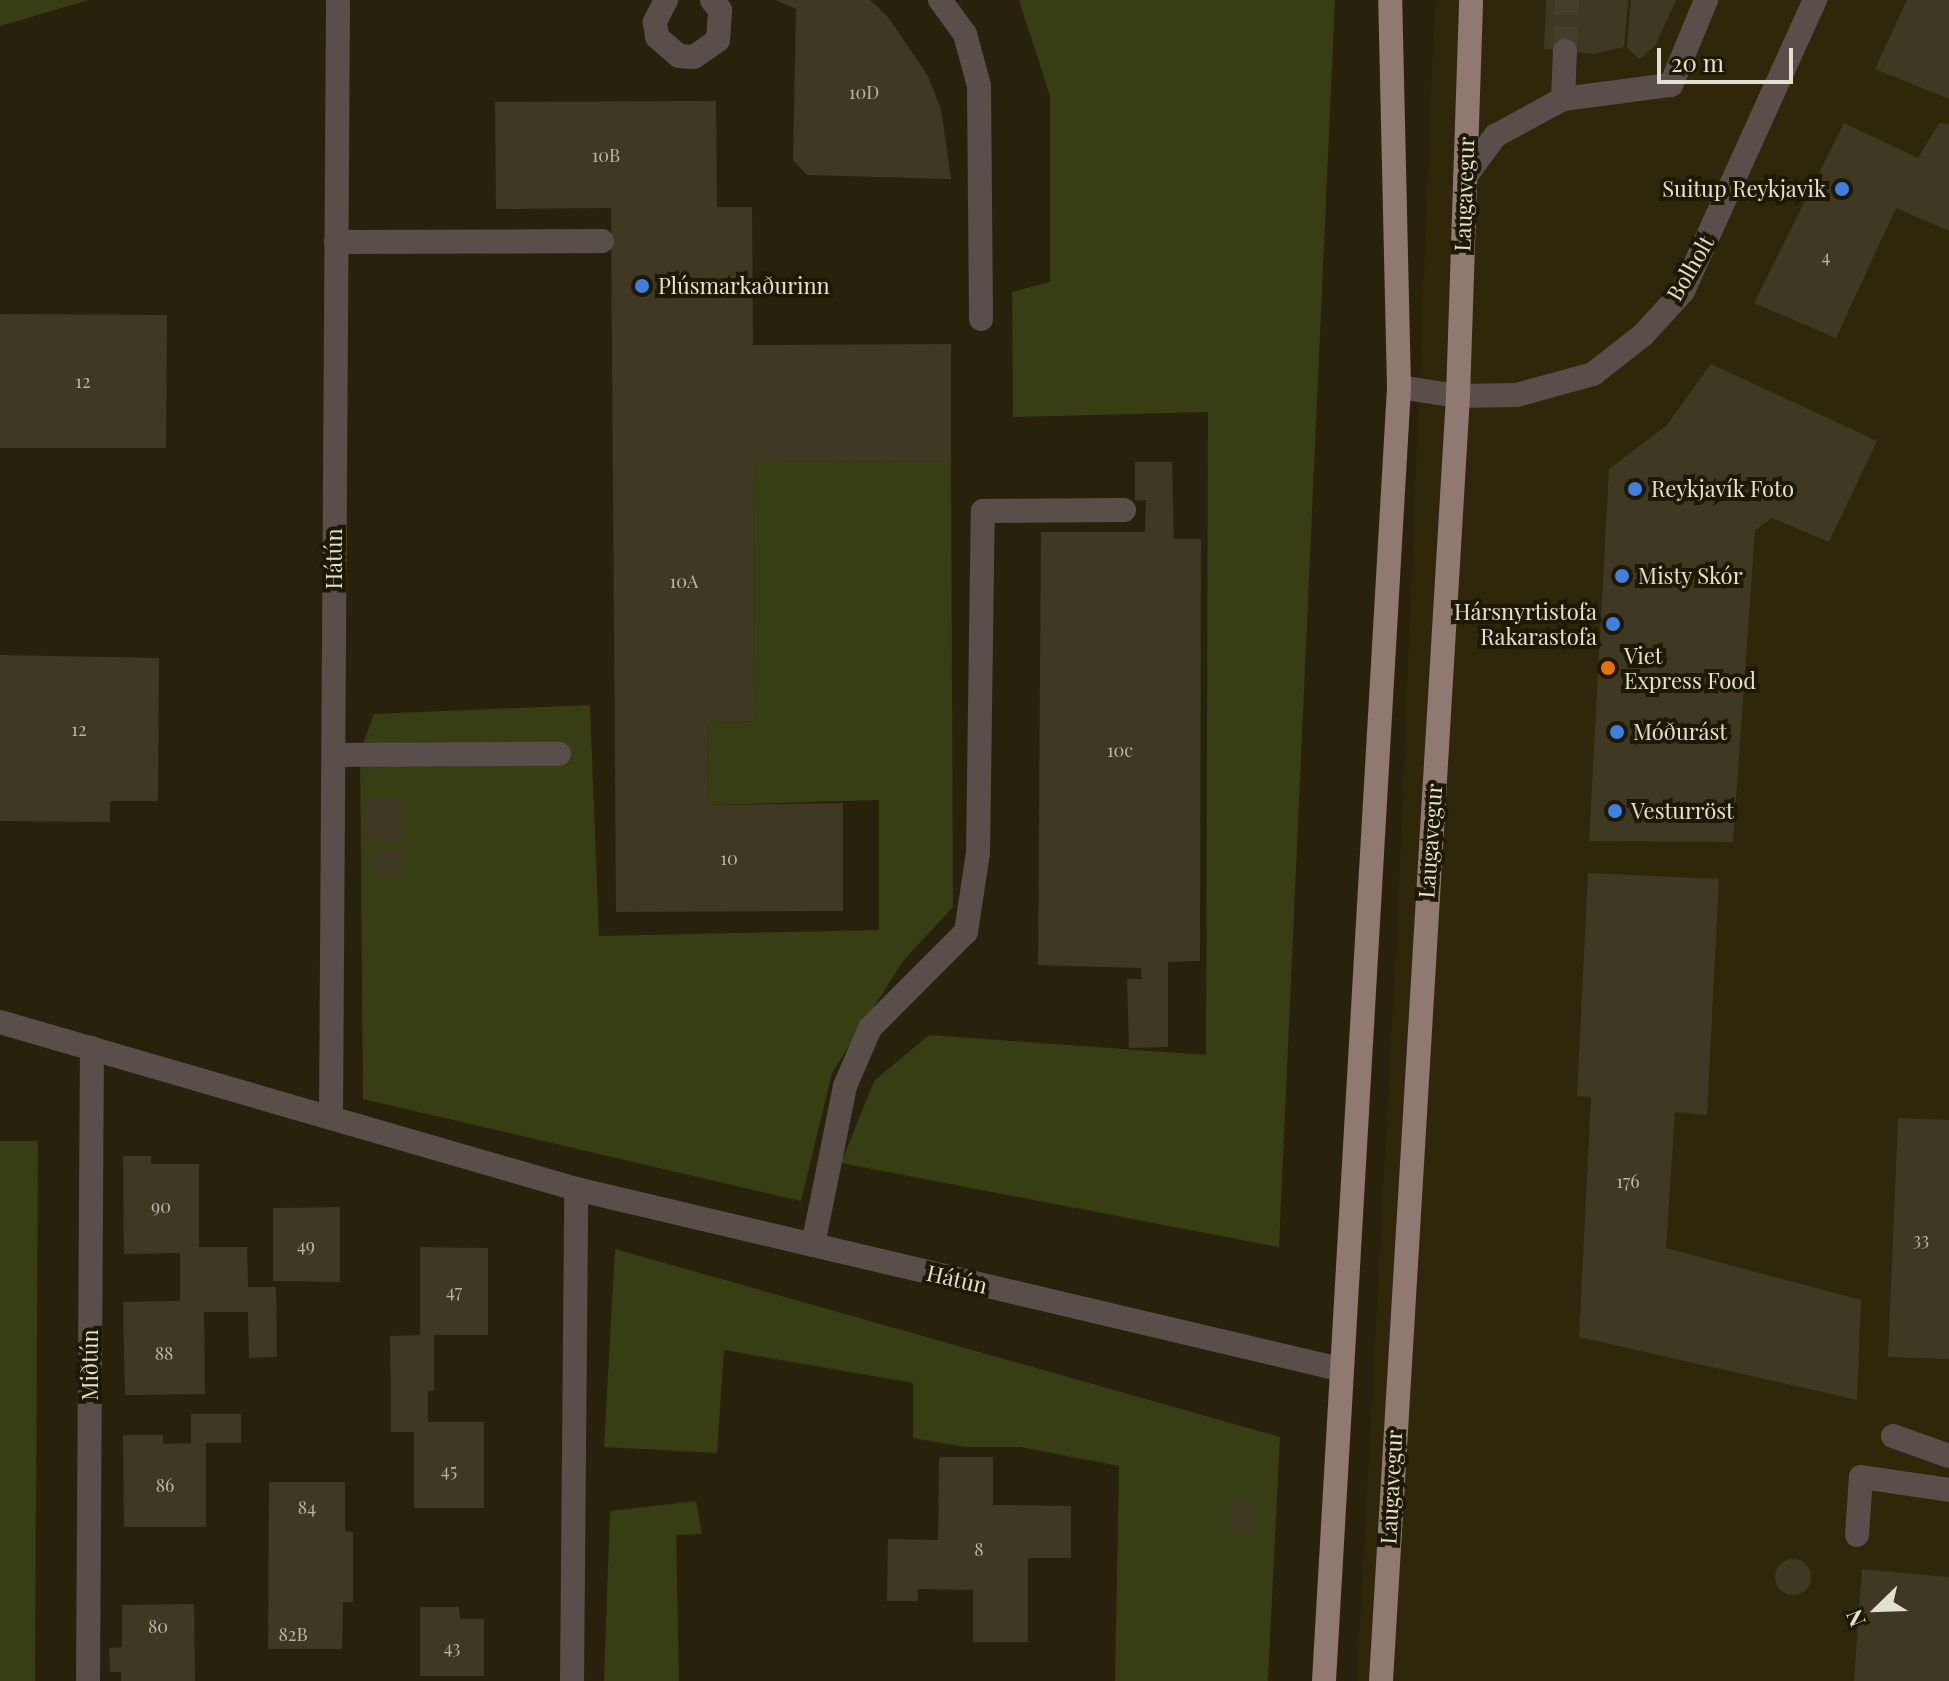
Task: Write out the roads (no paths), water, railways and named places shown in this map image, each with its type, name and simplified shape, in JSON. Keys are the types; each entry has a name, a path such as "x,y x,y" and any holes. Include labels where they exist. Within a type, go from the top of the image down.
{"main road":[{"path":"1324,1681 1339,1369 1399,387 1390,0"},
{"name":"Laugavegur","path":"1381,1681 1458,396 1471,0"}],"street":[{"name":"Hátún","path":"331,1118 338,0"},
{"path":"666,0 655,22 657,37 679,56 694,57 718,40 720,10 712,0"},
{"path":"940,0 965,34 979,86 981,319"},
{"path":"1465,177 1495,136 1563,99 1671,85 1706,0"},
{"name":"Bolholt","path":"1399,387 1458,396 1517,395 1593,374 1643,335 1683,291 1815,0"},
{"path":"1563,99 1565,51"},
{"path":"336,242 602,241"},
{"path":"813,1245 845,1086 870,1028 966,932 978,853 983,511 1124,510"},
{"path":"334,755 559,754"},
{"name":"Hátún","path":"0,1022 576,1189 1339,1369"},
{"name":"Miðtún","path":"88,1681 92,1048"},
{"path":"572,1681 576,1189"},
{"path":"1893,1436 1949,1456"},
{"path":"1857,1535 1861,1477 1949,1490"}],"tunnel":[{"path":"1565,51 1567,0"}],"place":[{"name":"Suitup Reykjavik","path":"1842,189"},
{"name":"Plúsmarkaðurinn","path":"642,286"},
{"name":"Reykjavík Foto","path":"1635,489"},
{"name":"Misty Skór","path":"1622,576"},
{"name":"Hársnyrtistofa Rakarastofa","path":"1613,624"},
{"name":"Viet Express Food","path":"1608,668"},
{"name":"Móðurást","path":"1617,732"},
{"name":"Vesturröst","path":"1615,811"}]}
